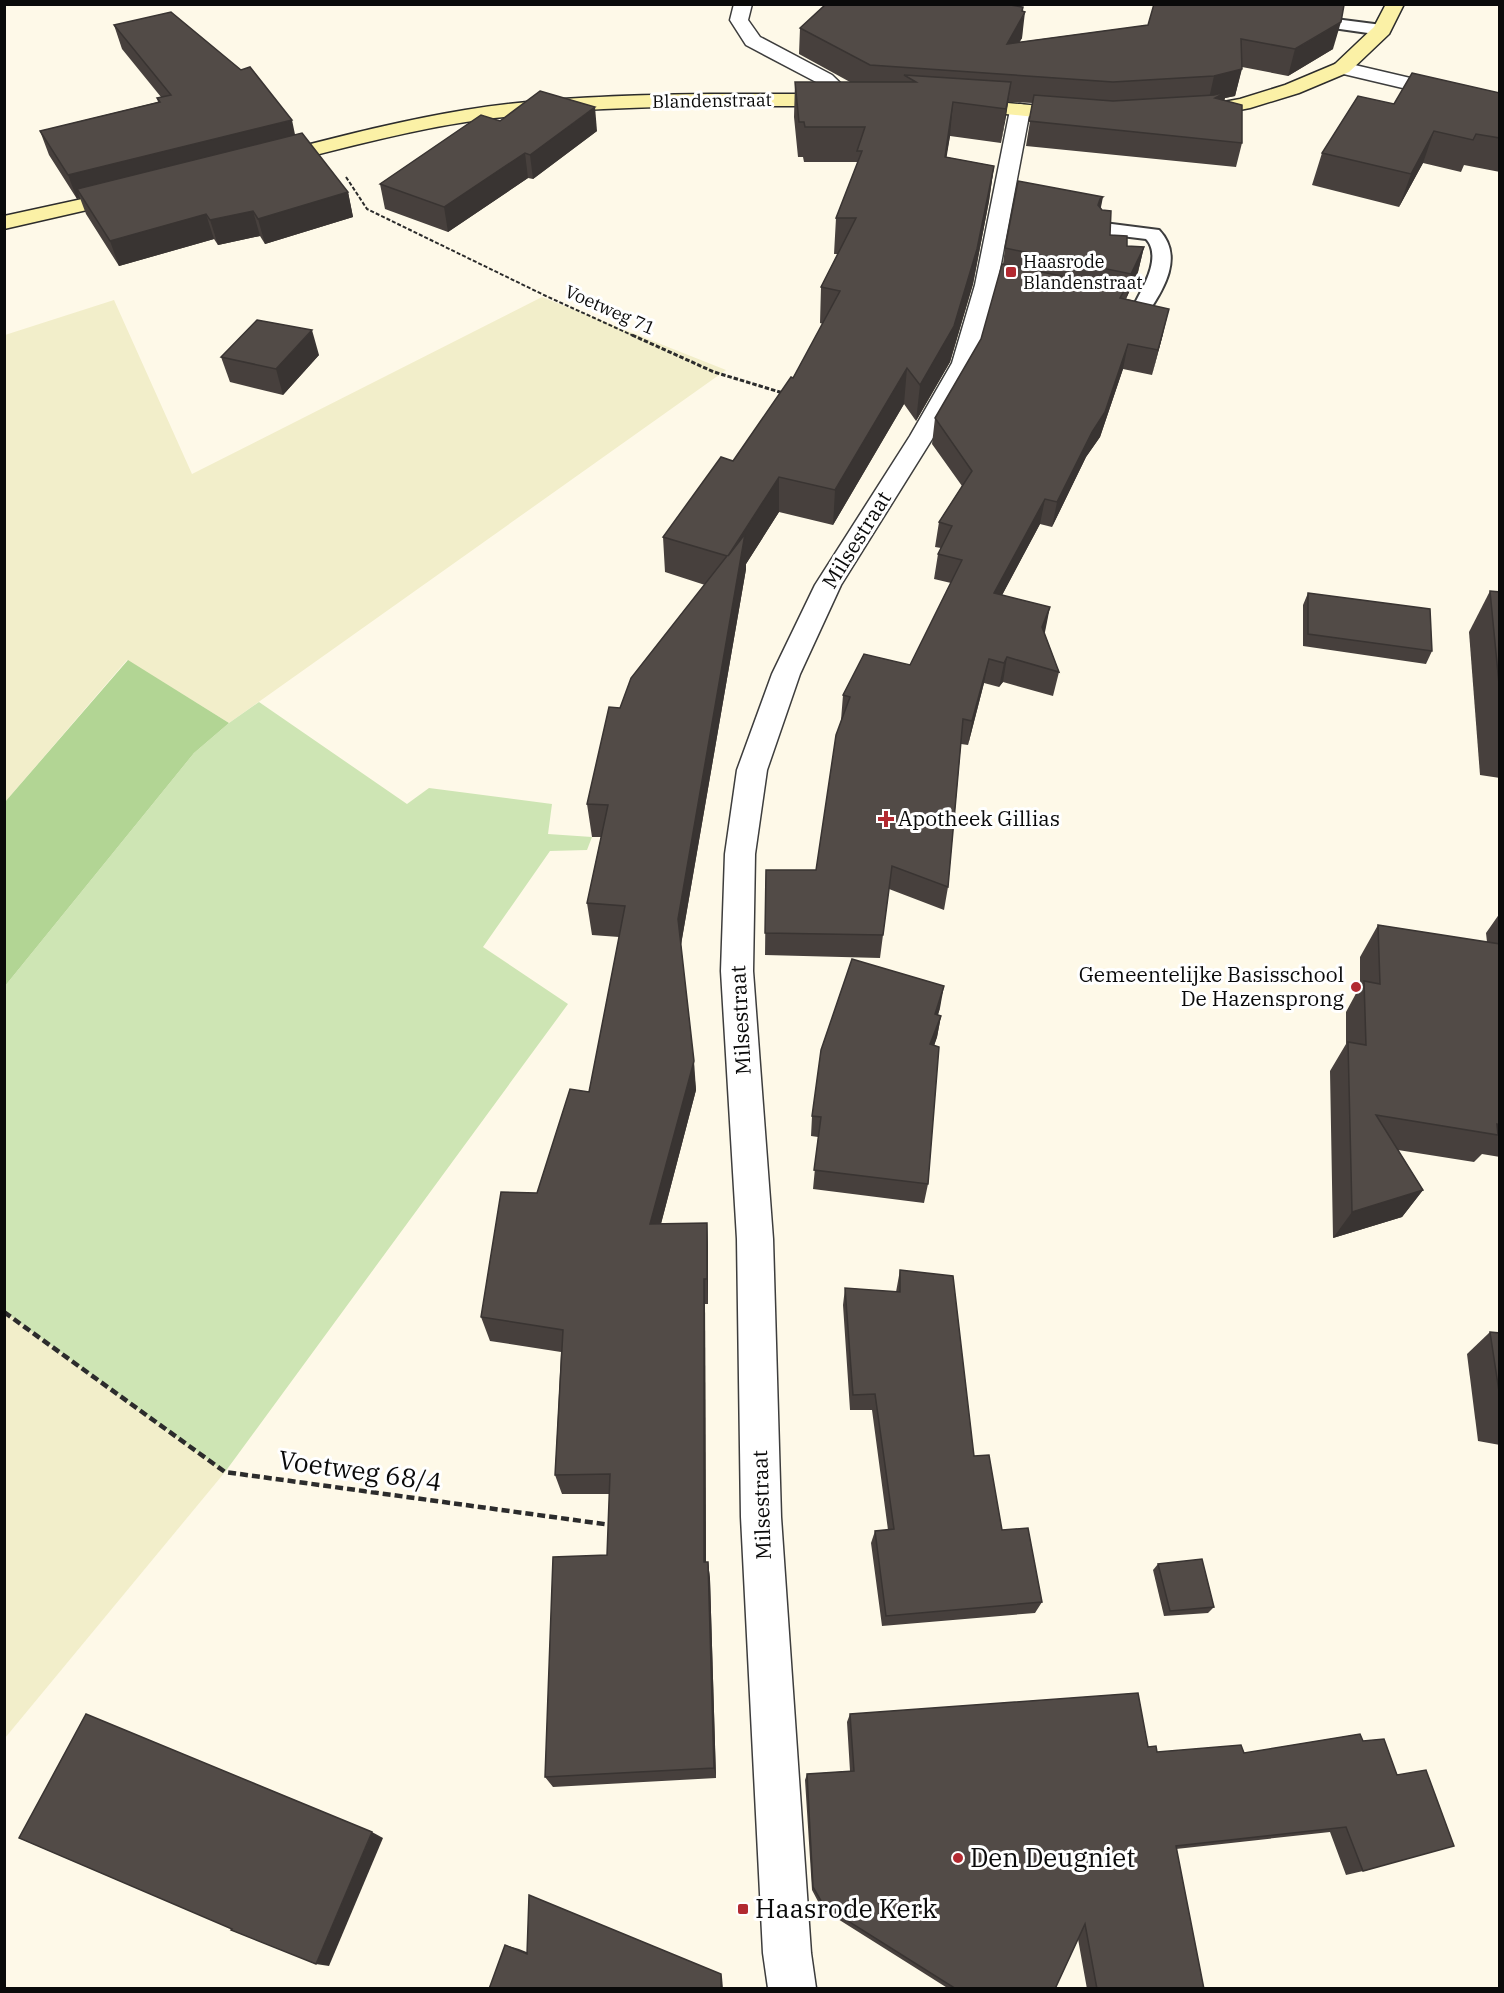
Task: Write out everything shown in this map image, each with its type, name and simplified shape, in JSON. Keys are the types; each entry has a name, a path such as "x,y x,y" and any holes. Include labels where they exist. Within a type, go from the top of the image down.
{"street":[{"name":"Blandenstraat","path":"249,165 383,131 532,107 674,101 855,100 825,79 753,41 739,20 743,4"},
{"path":"1174,115 1208,111 1253,101 1292,89 1342,68 1382,30 1395,4"},
{"path":"1342,68 1500,105"},
{"path":"949,104 1089,116"},
{"name":"Milsestraat","path":"790,1971 761,1516 755,1239 736,971 740,854 752,770 786,674 828,585 922,436 964,363 998,280 1020,110"},
{"path":"4,223 148,190"}],"lane":[{"path":"1289,18 1382,30"},
{"path":"1096,301 1140,310 1152,293 1160,264 1161,246 1152,234 1104,229"}],"path":[{"name":"Voetweg 71","path":"327,146 367,209 546,296 714,372 790,396"},
{"name":"Voetweg 68/4","path":"4,1312 225,1472 613,1525"}],"shaded area":[{"path":"542,297 726,370 229,723 127,660 5,802 5,335 114,300 192,474"},
{"path":"5,1312 225,1472 5,1738"}],"green space":[{"path":"128,660 229,723 194,753 5,986 5,802"},
{"path":"259,702 407,804 429,788 552,804 548,834 592,837 587,850 550,851 483,947 568,1004 225,1472 5,1312 5,986 194,753 229,723"}],"building":[{"path":"826,4 1004,4 1023,7 1022,11 1025,12 1007,44 1148,25 1154,4 1344,5 1341,22 1295,49 1241,39 1242,69 1214,76 1113,82 870,65 800,28"},
{"path":"171,12 241,70 250,67 292,120 68,175 40,131 160,102 157,98 171,95 114,25"},
{"path":"1412,73 1500,93 1500,138 1476,134 1473,140 1434,131 1411,174 1322,153 1358,96 1394,104"},
{"path":"904,75 1011,82 1006,109 953,102 945,157 994,166 977,249 954,326 920,385 907,368 835,490 779,477 728,556 745,534 678,919 694,1061 650,1224 707,1223 707,1279 704,1279 704,1562 708,1562 714,1768 545,1777 553,1557 607,1555 610,1474 555,1475 563,1330 481,1317 501,1192 537,1193 570,1089 589,1092 625,906 587,903 608,805 587,804 609,707 620,708 631,678 727,556 663,537 721,457 733,461 791,377 793,378 840,291 821,287 856,218 836,218 862,151 857,151 865,127 805,127 804,122 799,122 795,82 916,82"},
{"path":"540,91 595,107 530,155 525,153 444,207 380,184 481,115 500,121"},
{"path":"1226,92 1215,98 1242,105 1242,143 1029,121 1034,95 1113,101 1214,95"},
{"path":"302,133 348,192 258,219 253,211 210,220 206,214 110,241 77,189"},
{"path":"1018,181 1103,197 1098,205 1102,210 1111,211 1110,235 1127,236 1127,246 1144,247 1131,274 1005,248"},
{"path":"1002,264 1125,289 1120,298 1169,309 1158,350 1128,344 1105,412 1092,432 1057,502 1045,499 994,593 1050,607 1042,627 1059,672 1007,657 1004,663 989,659 972,721 963,719 948,887 892,866 883,935 765,933 766,870 816,870 836,735 850,697 843,695 864,654 910,665 962,560 938,554 952,526 939,522 972,471 935,418 981,339"},
{"path":"257,320 312,330 276,369 221,357"},
{"path":"1490,591 1500,592 1500,694"},
{"path":"1308,593 1430,609 1432,651 1308,634"},
{"path":"1378,925 1500,944 1500,1125 1497,1124 1498,1135 1376,1115 1423,1190 1352,1212 1348,1042 1366,1045 1364,981 1380,984"},
{"path":"852,959 944,986 935,1014 941,1016 930,1044 939,1047 928,1184 814,1170 821,1117 812,1116 821,1050"},
{"path":"900,1270 953,1276 974,1456 989,1455 1002,1530 1028,1528 1042,1602 886,1616 875,1531 894,1529 875,1394 853,1395 845,1288 900,1292"},
{"path":"1490,1332 1500,1333 1500,1398"},
{"path":"1202,1559 1214,1607 1170,1611 1158,1564"},
{"path":"1138,1693 1148,1747 1156,1746 1157,1752 1241,1745 1244,1753 1360,1734 1363,1741 1384,1739 1397,1775 1426,1770 1454,1846 1363,1871 1346,1827 1176,1846 1204,1989 1097,1989 1085,1924 1055,1989 956,1989 824,1906 813,1887 807,1774 854,1771 850,1714"},
{"path":"86,1714 372,1832 316,1964 231,1930 19,1838"},
{"path":"529,1895 721,1974 721,1989 489,1989 505,1945 527,1954"}],"place":[{"name":"Haasrode Blandenstraat","path":"1011,272"},
{"name":"Apotheek Gillias","path":"886,819"},
{"name":"Gemeentelijke Basisschool De Hazensprong","path":"1356,987"},
{"name":"Den Deugniet","path":"958,1858"},
{"name":"Haasrode Kerk","path":"743,1909"}]}
